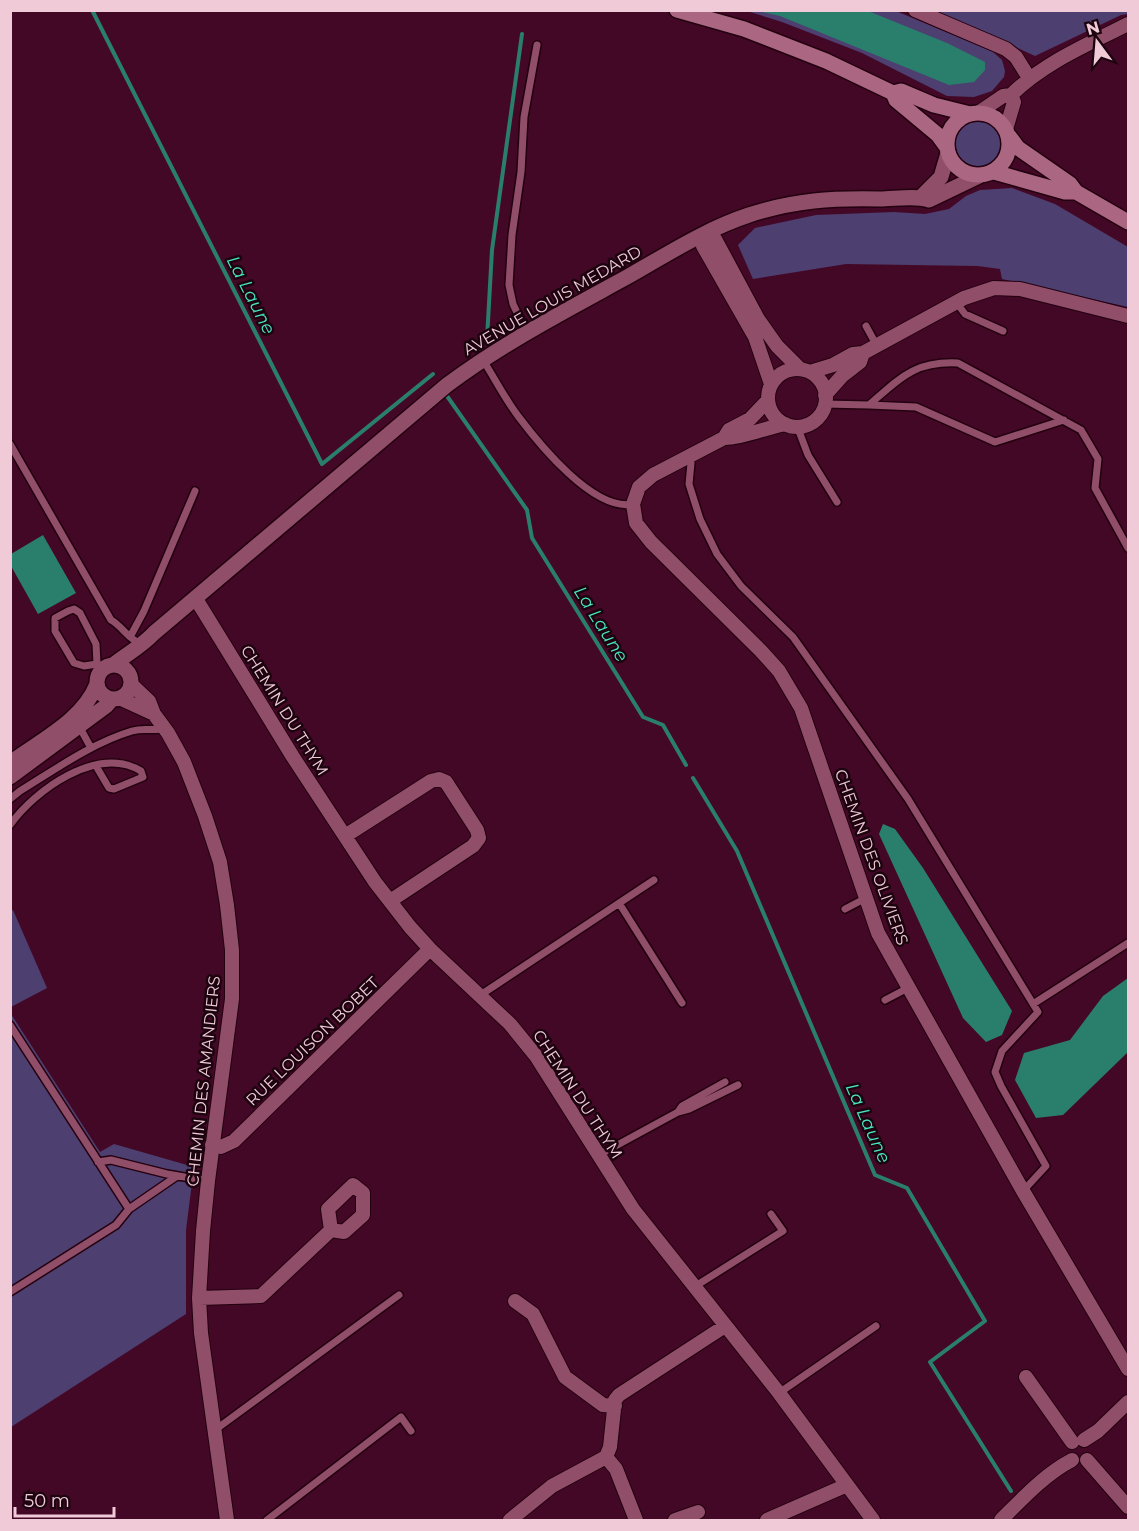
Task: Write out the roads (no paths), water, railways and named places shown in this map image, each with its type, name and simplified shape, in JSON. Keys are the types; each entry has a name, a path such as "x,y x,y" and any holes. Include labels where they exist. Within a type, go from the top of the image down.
{"main road":[{"path":"677,10 744,29 825,61 893,93 901,91 934,105 994,117 1018,148 1070,184 1076,192 1128,222"},
{"path":"893,93 896,100 938,135 956,167 970,175 979,176 994,172 1006,160 1009,153 1007,132"},
{"path":"947,149 951,129 956,122 974,113"},
{"path":"994,172 1065,192 1076,192"}],"street":[{"path":"915,10 1006,49 1016,57 1029,78"},
{"path":"974,113 1003,96 1011,95 1047,65 1128,24"},
{"path":"1007,132 1014,102 1011,95"},
{"path":"921,197 941,177 947,149"},
{"name":"AVENUE LOUIS MEDARD","path":"12,758 57,729 85,707 93,695 103,670 144,644 154,633 447,385 482,358 705,234 748,215 831,198 906,199 921,197 929,200 979,176"},
{"path":"791,425 773,414 768,400 771,384 755,337 703,246 705,234 715,239 758,320 777,346 823,385 825,399"},
{"path":"771,384 783,372 833,365 853,354 863,353 956,302 994,288 1020,289 1128,316"},
{"path":"633,504 639,487 653,475 724,438 815,420 821,413 825,399 842,376 860,362 863,353"},
{"path":"724,438 729,430 750,419 768,400"},
{"name":"CHEMIN DES OLIVIERS","path":"633,504 636,523 651,542 761,651 792,689 801,708 878,933 1023,1191 1128,1369"},
{"name":"CHEMIN DU THYM","path":"196,598 345,836 390,902 430,949 510,1024 536,1056 633,1209 779,1393 873,1521"},
{"name":"AVENUE LOUIS MEDARD","path":"130,679 144,644"},
{"path":"10,777 116,698 127,693 130,679 123,667 103,670 104,695 116,698"},
{"name":"CHEMIN DES AMANDIERS","path":"130,679 149,701 154,714 184,762 220,862 229,916 232,999 208,1181 199,1298 201,1333 227,1521"},
{"name":"CHEMIN DES AMANDIERS","path":"116,698 154,714"},
{"path":"345,836 431,782 440,779 446,782 477,830 479,838 473,846 390,902"},
{"name":"RUE LOUISON BOBET","path":"212,1146 221,1147 234,1141 430,949"},
{"path":"199,1298 261,1296 331,1230"},
{"path":"515,1301 533,1314 565,1377 603,1405 615,1406"},
{"path":"510,1521 552,1486 606,1457 610,1447 615,1401 620,1395 725,1326"},
{"path":"1026,1377 1077,1453 1128,1507"},
{"path":"1001,1521 1024,1497 1077,1453 1128,1402"},
{"path":"606,1457 615,1469 636,1521"},
{"path":"767,1521 847,1485"},
{"path":"675,1521 698,1512"}],"lane":[{"path":"526,332 513,304 509,285 512,235 521,172 524,117 537,45"},
{"path":"956,302 965,314 1003,331"},
{"path":"866,326 877,346"},
{"path":"482,358 518,416 560,466 588,490 610,501 633,504"},
{"path":"869,405 906,373 939,362 958,363 1064,420 1081,430 1098,459 1095,488 1128,548"},
{"path":"825,399 869,405 916,407 995,442 1064,420"},
{"path":"791,425 837,502"},
{"path":"10,444 111,620 121,626 133,642 144,644"},
{"path":"688,456 691,463 689,484 700,519 717,554 741,586 793,637 908,799 1038,1012 1002,1051 995,1072 1046,1166 1023,1191"},
{"path":"130,637 144,611 195,491"},
{"path":"74,609 80,613 96,644 103,670 74,663 55,631 55,618 68,610 74,609"},
{"path":"79,726 91,748"},
{"path":"10,799 20,790 91,748 132,731 164,728"},
{"path":"10,825 28,805 57,780 96,766 115,764 134,767 141,771 143,777 114,789 109,788 96,766"},
{"path":"480,996 654,880"},
{"path":"845,909 867,898"},
{"path":"619,903 682,1003"},
{"path":"1033,1004 1128,944"},
{"path":"885,1000 908,988"},
{"path":"10,1025 129,1209"},
{"path":"678,1112 682,1106 725,1082"},
{"path":"599,1155 678,1112 738,1085"},
{"path":"98,1162 111,1160 208,1181"},
{"path":"10,1292 116,1225 129,1209 177,1176"},
{"path":"694,1287 783,1231 771,1214"},
{"path":"215,1430 399,1295"},
{"path":"779,1393 876,1326"},
{"path":"267,1521 401,1417 411,1431"}],"waterway":[{"name":"La Laune","path":"92,10 322,464 433,374"},
{"path":"487,339 492,250 522,34"},
{"name":"La Laune","path":"447,396 527,510 532,538 643,717 663,725 686,765"},
{"name":"La Laune","path":"693,778 737,851 875,1175 907,1188 985,1321 930,1362 1011,1491"}]}
